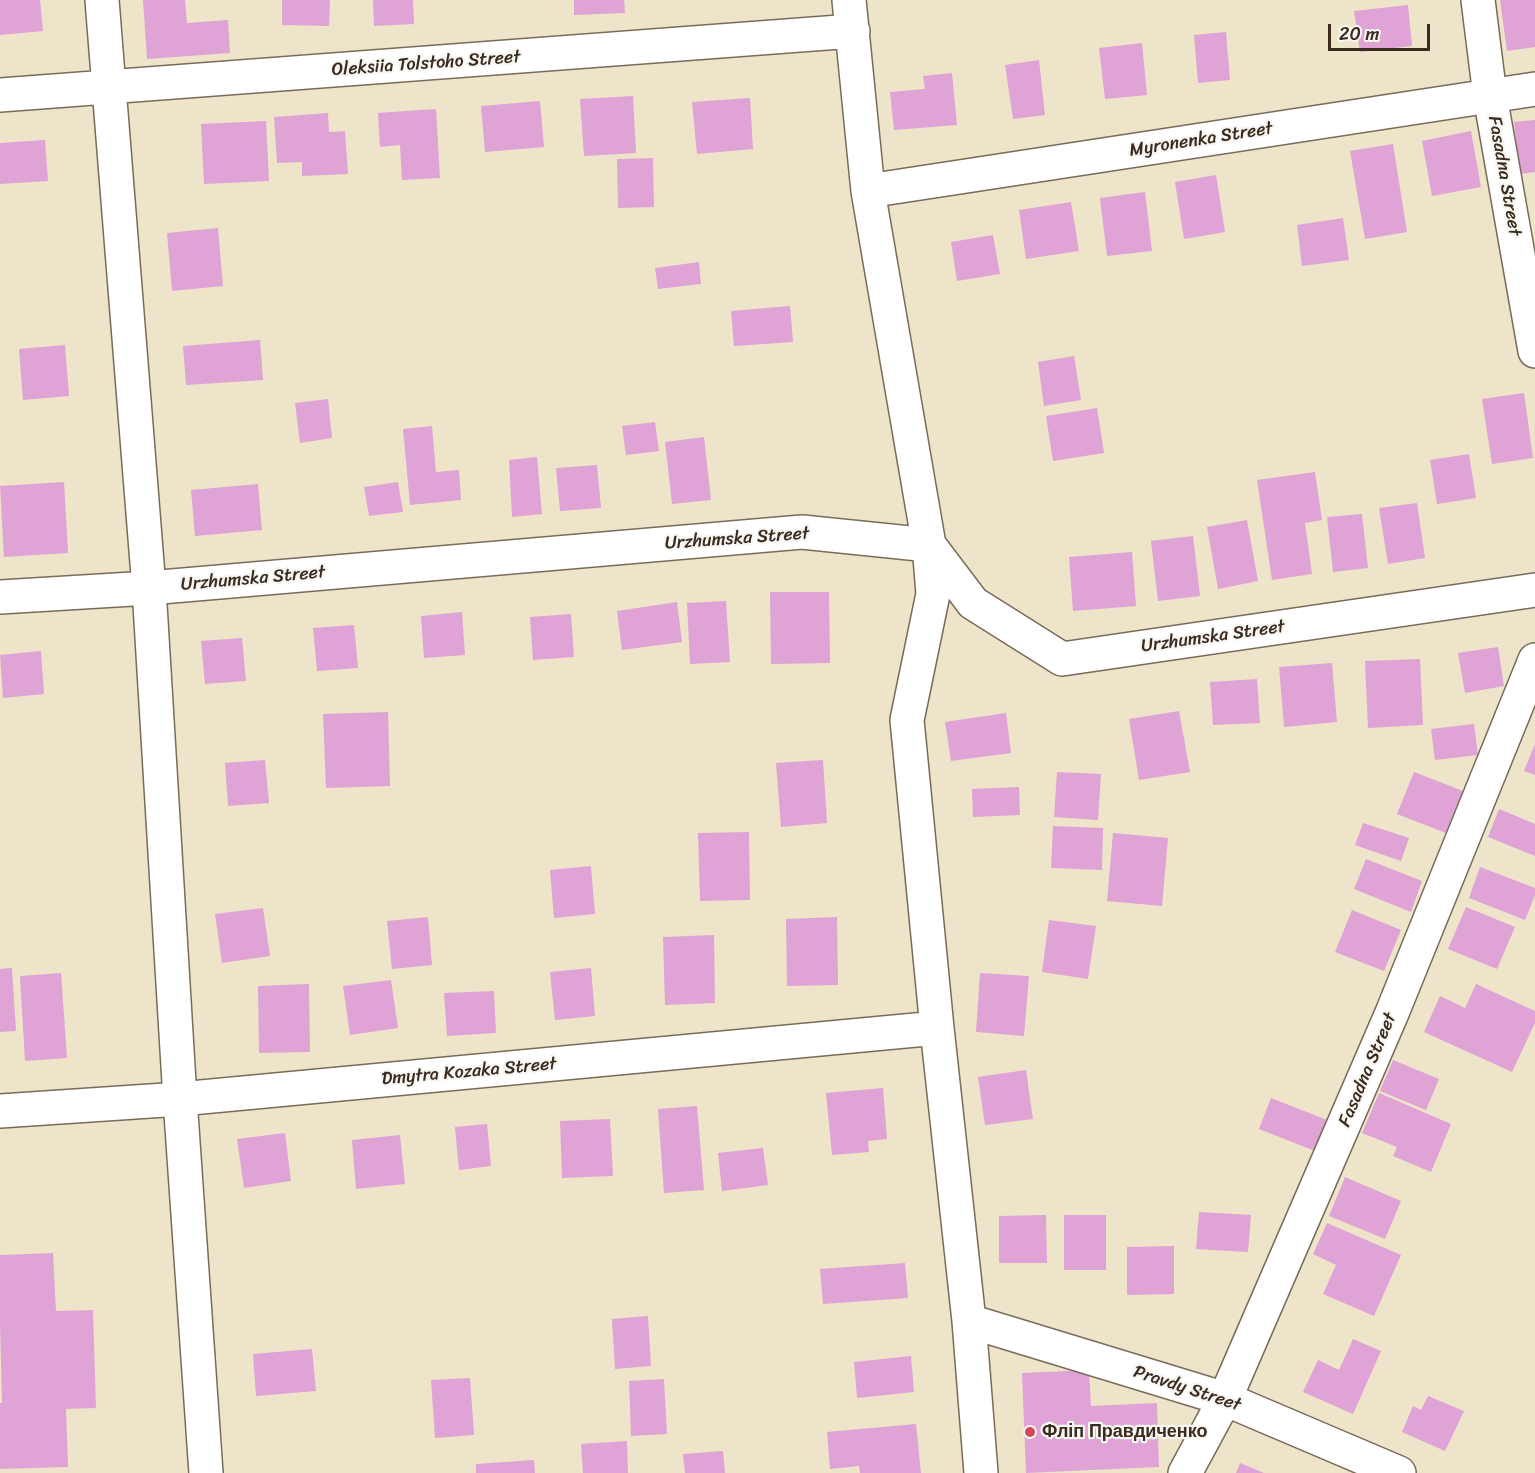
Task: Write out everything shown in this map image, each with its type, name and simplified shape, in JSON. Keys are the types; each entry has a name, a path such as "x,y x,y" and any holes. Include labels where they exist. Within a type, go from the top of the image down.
{"street":[{"path":"102,0 149,588 180,1099 206,1473"},
{"name":"Fasadna Street","path":"1478,0 1490,96 1535,351"},
{"path":"851,16 868,191 929,545 933,594 907,720 969,1321 981,1473"},
{"name":"Oleksiia Tolstoho Street","path":"0,95 110,88 851,16"},
{"name":"Myronenka Street","path":"868,191 1535,89"},
{"name":"Urzhumska Street","path":"0,597 149,588 802,532 929,545 973,603 1062,659 1535,590"},
{"name":"Fasadna Street","path":"1185,1473 1225,1399 1392,1013 1535,660"},
{"name":"Dmytra Kozaka Street","path":"0,1111 180,1099 937,1028"},
{"name":"Pravdy Street","path":"969,1321 1225,1399 1399,1473"}],"building":[{"path":"0,0 40,0 43,31 0,35"},
{"path":"143,0 185,0 187,23 228,20 230,53 147,59"},
{"path":"282,0 330,0 329,26 282,25"},
{"path":"373,0 413,0 414,24 374,26"},
{"path":"574,0 624,0 625,13 574,15"},
{"path":"1500,0 1535,0 1535,47 1507,51"},
{"path":"1408,5 1412,46 1360,52 1354,11"},
{"path":"1226,32 1230,80 1198,83 1194,35"},
{"path":"1142,43 1147,95 1105,99 1099,48"},
{"path":"1039,60 1045,115 1013,119 1005,65"},
{"path":"952,73 957,125 894,130 890,92 925,89 923,76"},
{"path":"633,96 636,153 584,156 580,99"},
{"path":"750,98 753,149 697,154 692,102"},
{"path":"540,101 544,147 485,152 481,106"},
{"path":"436,109 440,178 402,180 400,145 380,147 378,113"},
{"path":"328,113 329,132 345,131 348,174 302,176 302,162 277,163 274,117"},
{"path":"1535,120 1535,172 1520,174 1514,122"},
{"path":"266,121 269,181 204,184 201,124"},
{"path":"1471,131 1481,187 1432,196 1422,141"},
{"path":"45,140 48,181 0,184 0,143"},
{"path":"1393,144 1407,232 1365,239 1350,151"},
{"path":"653,158 654,207 618,208 617,159"},
{"path":"1216,175 1225,232 1184,239 1175,182"},
{"path":"1145,192 1152,251 1107,256 1100,198"},
{"path":"1071,202 1079,251 1026,259 1019,210"},
{"path":"1343,218 1349,260 1302,266 1297,225"},
{"path":"218,228 223,286 172,291 167,233"},
{"path":"993,235 1000,274 957,281 951,242"},
{"path":"699,262 701,284 658,289 655,268"},
{"path":"790,306 793,342 734,346 731,311"},
{"path":"260,340 263,380 186,385 183,346"},
{"path":"65,345 69,396 23,400 19,349"},
{"path":"1074,356 1081,400 1044,406 1038,362"},
{"path":"1524,393 1533,458 1492,464 1482,399"},
{"path":"328,399 332,438 300,443 295,403"},
{"path":"1097,408 1104,453 1053,461 1046,416"},
{"path":"655,422 659,451 626,455 622,426"},
{"path":"432,426 436,472 459,470 461,500 410,505 403,429"},
{"path":"704,437 711,500 672,504 665,442"},
{"path":"1469,454 1476,498 1437,504 1430,460"},
{"path":"537,457 542,514 512,517 509,460"},
{"path":"597,465 601,508 560,511 556,468"},
{"path":"1315,472 1322,520 1305,523 1312,574 1272,580 1257,480"},
{"path":"64,482 68,553 4,557 0,486"},
{"path":"398,482 403,512 369,516 364,487"},
{"path":"258,484 262,530 195,536 191,490"},
{"path":"1417,503 1425,558 1388,564 1379,508"},
{"path":"1362,514 1368,568 1333,572 1327,517"},
{"path":"1247,520 1258,581 1218,589 1207,527"},
{"path":"1193,536 1200,596 1158,601 1151,541"},
{"path":"1132,552 1136,606 1073,611 1069,557"},
{"path":"770,592 829,592 830,663 771,664"},
{"path":"726,601 730,662 690,664 687,603"},
{"path":"677,602 682,642 622,650 617,611"},
{"path":"462,612 465,655 424,658 421,616"},
{"path":"571,614 574,657 533,660 530,617"},
{"path":"354,625 358,668 317,671 313,628"},
{"path":"242,638 246,681 205,684 201,641"},
{"path":"1498,647 1504,686 1465,693 1458,653"},
{"path":"41,651 44,694 3,698 0,655"},
{"path":"1420,659 1423,725 1368,728 1365,661"},
{"path":"1332,663 1337,722 1284,727 1279,667"},
{"path":"1257,679 1260,723 1213,725 1210,682"},
{"path":"1179,711 1190,772 1139,780 1129,719"},
{"path":"388,712 390,786 326,788 323,714"},
{"path":"1006,713 1011,753 951,761 945,722"},
{"path":"1474,724 1478,755 1435,760 1431,729"},
{"path":"1535,744 1535,775 1524,771"},
{"path":"265,760 269,803 228,806 225,763"},
{"path":"823,760 827,823 781,827 776,763"},
{"path":"1057,772 1101,774 1098,820 1054,817"},
{"path":"1414,772 1463,791 1446,833 1397,814"},
{"path":"1019,787 1020,815 973,817 972,789"},
{"path":"1499,809 1535,824 1535,856 1488,837"},
{"path":"1363,823 1409,838 1401,861 1355,845"},
{"path":"1053,826 1103,828 1102,870 1051,868"},
{"path":"749,832 750,900 700,901 698,833"},
{"path":"1113,833 1168,838 1162,906 1107,901"},
{"path":"1366,859 1422,881 1411,912 1354,889"},
{"path":"591,866 595,914 554,918 550,870"},
{"path":"1480,867 1535,888 1535,895 1525,920 1469,898"},
{"path":"1466,907 1515,927 1497,969 1448,949"},
{"path":"263,908 270,956 222,963 215,914"},
{"path":"1352,910 1401,930 1384,971 1335,952"},
{"path":"428,917 432,965 392,969 387,921"},
{"path":"837,917 838,985 787,986 786,919"},
{"path":"1049,920 1096,926 1088,979 1042,972"},
{"path":"714,935 715,1003 665,1005 663,937"},
{"path":"12,968 16,1031 0,1032 0,969"},
{"path":"591,968 595,1016 555,1020 550,972"},
{"path":"61,973 67,1058 25,1061 20,976"},
{"path":"980,973 1029,976 1024,1036 976,1032"},
{"path":"391,980 398,1028 350,1035 343,986"},
{"path":"309,984 310,1052 259,1053 258,986"},
{"path":"1476,984 1535,1011 1535,1023 1512,1072 1424,1032 1440,996 1465,1008"},
{"path":"494,991 496,1033 447,1036 444,993"},
{"path":"1393,1060 1439,1079 1426,1110 1380,1091"},
{"path":"1026,1070 1033,1119 985,1125 978,1077"},
{"path":"883,1088 887,1139 868,1141 869,1152 832,1155 826,1093"},
{"path":"1379,1093 1451,1124 1431,1172 1393,1156 1397,1147 1362,1133"},
{"path":"1271,1098 1327,1120 1315,1151 1259,1129"},
{"path":"697,1106 704,1190 664,1193 658,1109"},
{"path":"610,1119 613,1176 562,1178 560,1121"},
{"path":"487,1124 491,1166 459,1170 455,1127"},
{"path":"285,1133 291,1181 244,1188 237,1139"},
{"path":"400,1135 405,1184 356,1189 352,1140"},
{"path":"763,1148 768,1185 722,1191 718,1153"},
{"path":"1345,1177 1401,1201 1385,1239 1329,1216"},
{"path":"1199,1212 1251,1215 1248,1252 1196,1249"},
{"path":"1046,1215 1047,1263 999,1263 999,1216"},
{"path":"1064,1215 1106,1215 1106,1270 1064,1270"},
{"path":"1327,1223 1401,1255 1374,1316 1323,1294 1336,1265 1313,1254"},
{"path":"1174,1246 1174,1294 1127,1295 1127,1247"},
{"path":"53,1253 56,1311 93,1310 96,1408 66,1409 68,1467 0,1469 0,1403 2,1403 0,1255"},
{"path":"905,1263 908,1298 823,1304 820,1269"},
{"path":"648,1316 651,1366 615,1369 612,1319"},
{"path":"1353,1339 1381,1351 1353,1414 1303,1392 1318,1360 1339,1370"},
{"path":"312,1349 316,1391 256,1396 253,1354"},
{"path":"911,1356 914,1392 857,1398 854,1362"},
{"path":"1089,1370 1091,1406 1157,1403 1159,1467 1026,1473 1022,1373"},
{"path":"470,1378 474,1435 435,1438 431,1380"},
{"path":"664,1379 667,1434 631,1436 629,1381"},
{"path":"1428,1396 1464,1411 1445,1451 1402,1432 1413,1406 1421,1410"},
{"path":"916,1424 921,1473 860,1473 859,1466 830,1469 827,1432"},
{"path":"627,1441 628,1473 583,1473 581,1444"},
{"path":"723,1451 725,1473 685,1473 683,1454"},
{"path":"534,1460 535,1473 476,1473 476,1464"},
{"path":"1240,1463 1264,1473 1236,1473"}],"place":[{"name":"Фліп Правдиченко","path":"1030,1432"}]}
